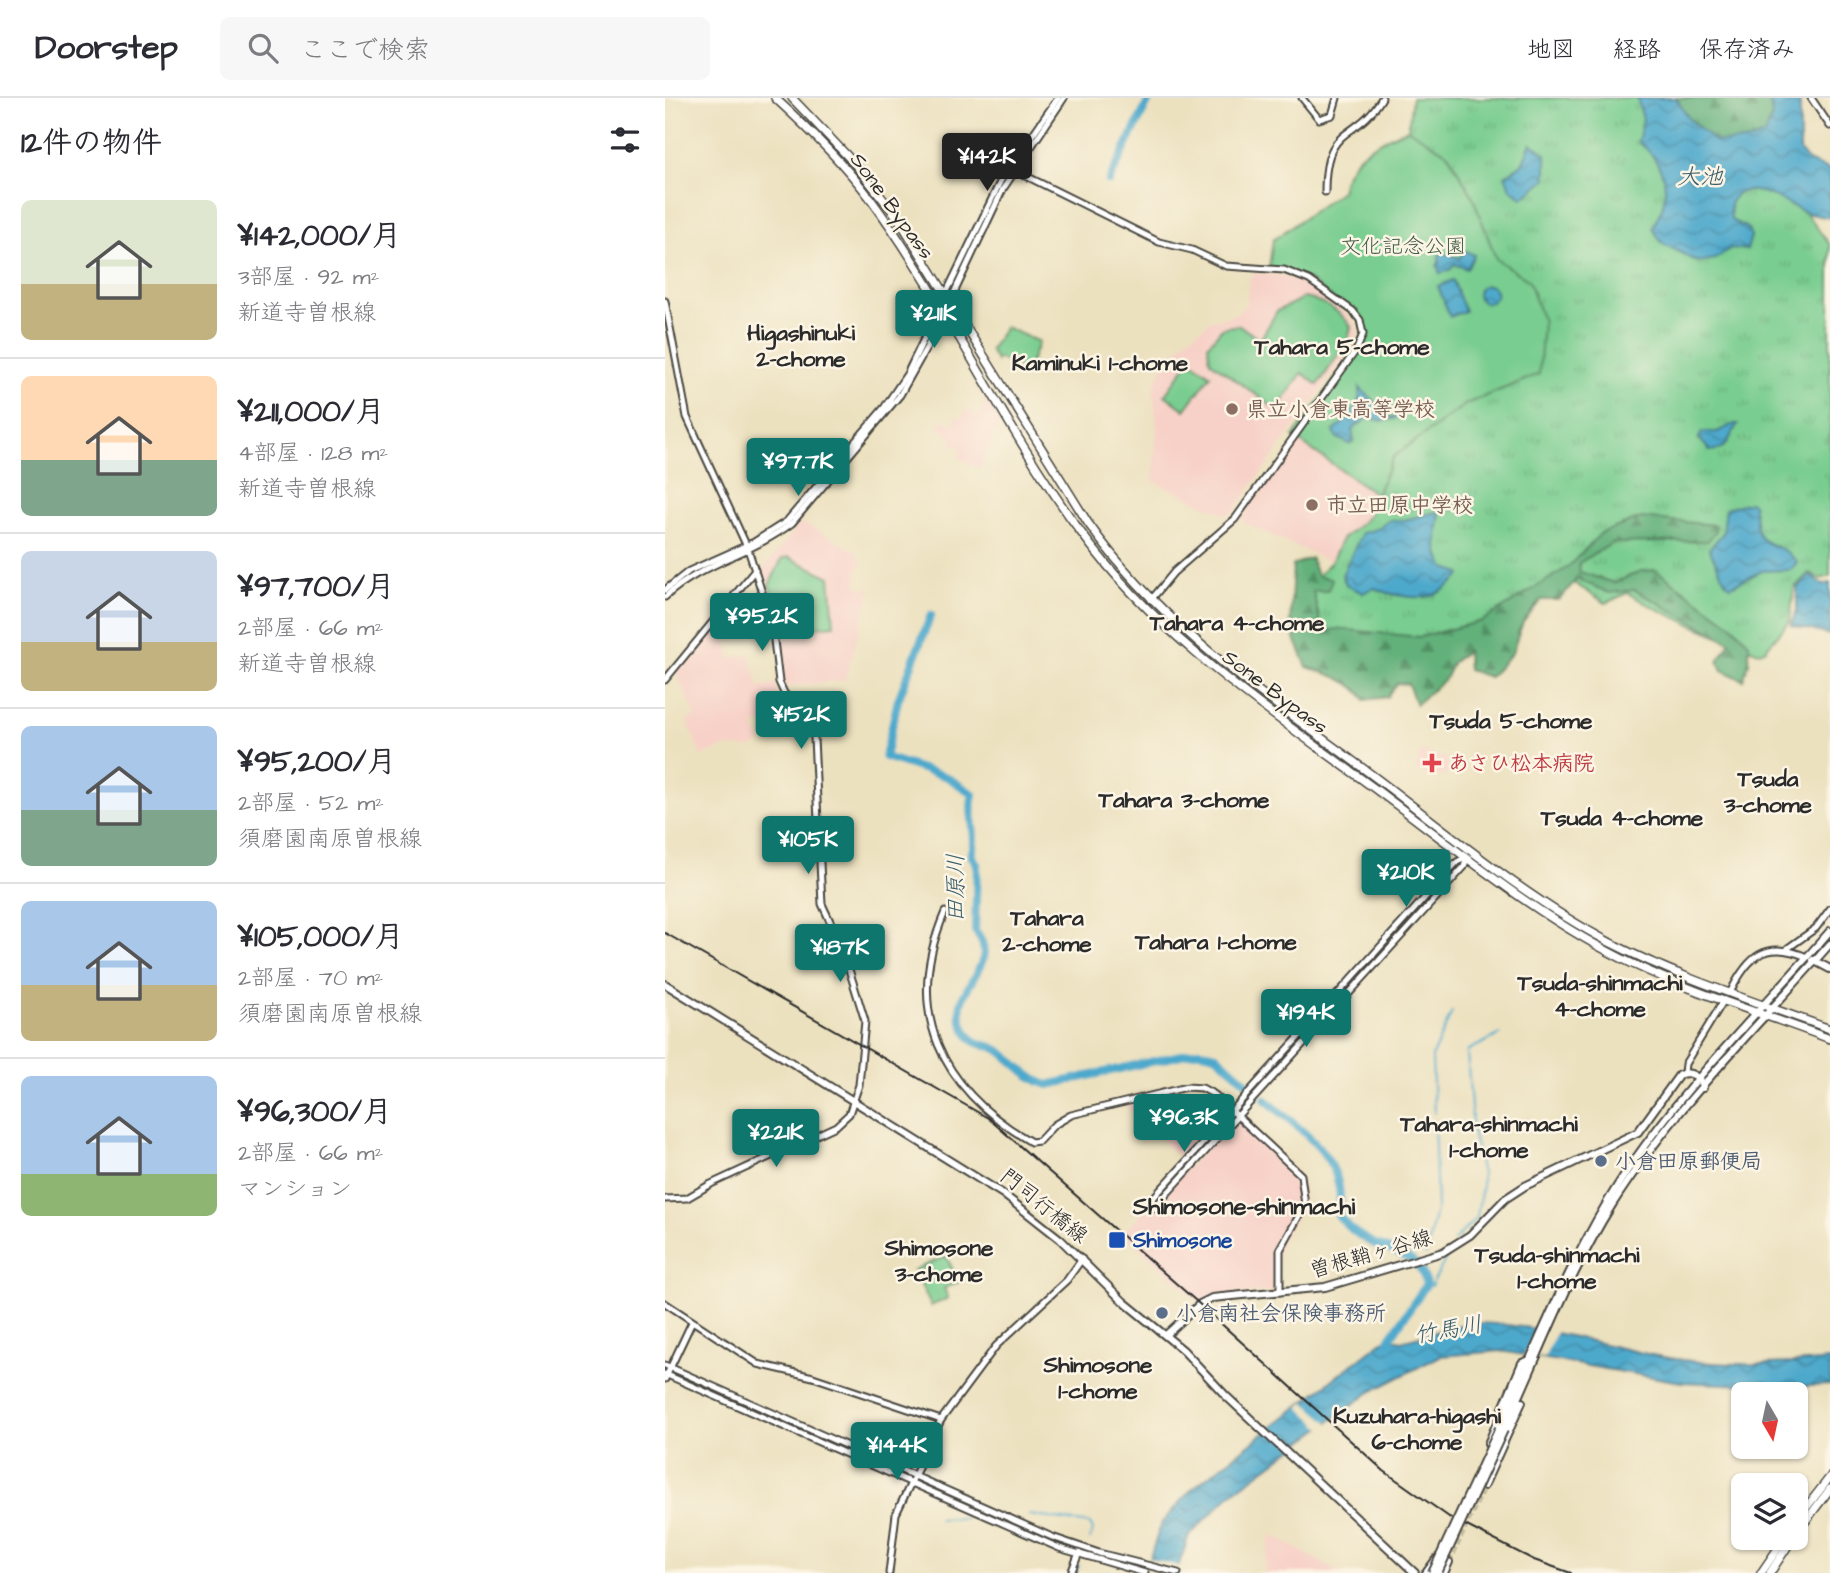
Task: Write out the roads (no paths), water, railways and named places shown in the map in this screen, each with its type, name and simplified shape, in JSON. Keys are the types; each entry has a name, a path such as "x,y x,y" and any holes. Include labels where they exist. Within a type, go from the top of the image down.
{"highway":[{"name":"Sone Bypass","path":"775,98 832,153 868,196 942,309 1079,530 1145,608 1211,667 1457,845 1605,940 1662,967 1830,1029"},
{"name":"Sone Bypass","path":"792,98 878,191 1088,523 1151,600 1217,660 1457,845"},
{"path":"1457,845 1467,857 1482,862"},
{"name":"Sone Bypass","path":"1482,862 1601,948 1660,976 1830,1039"},
{"path":"1808,1505 1830,1477"},
{"path":"1808,1518 1830,1489"},
{"path":"1762,1573 1776,1550"},
{"path":"1770,1573 1785,1550"}],"main road":[{"path":"1432,1573 1604,1207 1644,1147 1830,931"},
{"path":"1547,1330 1611,1208 1651,1151 1830,944"},
{"path":"1807,957 1830,969"},
{"name":"門司行橋線","path":"665,984 1003,1194 1082,1259 1124,1302 1166,1335 1294,1461 1415,1573"},
{"path":"1684,1073 1701,1079"},
{"name":"曽根鞘ヶ谷線","path":"1166,1335 1206,1300 1229,1294 1325,1287 1419,1261 1460,1243 1505,1199 1525,1186 1638,1132 1678,1077 1684,1073"},
{"path":"1701,1079 1703,1088"},
{"path":"1472,1481 1522,1363 1534,1359"},
{"path":"1483,1486 1534,1359"},
{"path":"1438,1573 1501,1429"},
{"path":"1426,1573 1437,1558"},
{"path":"1444,1573 1449,1562"}],"street":[{"path":"948,299 1001,180 1062,98"},
{"path":"665,590 689,571 774,537 792,523 881,419 912,376 942,309 1014,170 1058,108 1062,98"},
{"path":"1302,98 1319,119 1332,115 1337,98"},
{"path":"1325,192 1325,169 1333,145 1382,98"},
{"path":"1811,98 1830,126"},
{"path":"1014,170 1159,242 1192,250 1226,266 1284,270 1310,280 1353,311 1362,325 1363,334 1357,349 1234,519 1174,572 1151,600"},
{"path":"665,301 687,416 755,570 772,624 779,682 784,693 810,722 814,738 822,904 842,947 865,1021 862,1063 854,1100 849,1114 836,1126 711,1184 693,1196 665,1199"},
{"path":"665,597 687,579 747,547"},
{"path":"665,680 755,570"},
{"path":"1457,845 1457,862"},
{"path":"1153,1209 1234,1113 1457,862 1467,857"},
{"path":"1464,867 1467,857"},
{"path":"1145,1207 1464,867 1482,862"},
{"path":"1788,948 1816,928 1830,909"},
{"path":"945,912 934,941 928,1007 937,1043 954,1079 1028,1140 1039,1141 1054,1125 1071,1115 1187,1087 1210,1092 1291,1164 1303,1185 1305,1205 1283,1241 1279,1255 1280,1292"},
{"path":"1730,993 1750,961 1774,949 1788,948 1807,957"},
{"path":"1684,1073 1685,1064 1724,1000"},
{"path":"889,1573 893,1525 941,1420 996,1346 1067,1280 1082,1259"},
{"path":"665,1303 758,1364 813,1377 941,1420"},
{"path":"692,1322 668,1366 666,1376 1078,1555 1143,1573"},
{"path":"668,1366 1082,1548 1178,1573"},
{"path":"1071,1573 1082,1548"}],"water":[{"name":"大池","path":"1637,98 1676,98 1690,120 1716,142 1750,141 1765,134 1772,116 1770,98 1800,98 1800,151 1808,161 1830,170 1830,218 1806,212 1761,192 1744,191 1736,194 1730,204 1731,220 1747,228 1751,236 1747,250 1731,248 1715,259 1698,262 1662,243 1653,229 1662,208 1664,179 1657,162 1638,142 1643,119"},
{"path":"1531,143 1546,154 1546,179 1522,198 1511,189 1505,176 1522,164"},
{"path":"1464,250 1474,255 1467,269 1454,264 1451,269 1440,274 1437,265 1439,255 1445,253 1460,258"},
{"path":"1453,280 1465,311 1450,317 1438,286"},
{"path":"1487,285 1493,288 1496,294 1493,300 1487,303 1481,300 1478,294 1481,288"},
{"path":"1360,388 1381,408 1382,415 1397,418 1382,421 1369,417 1352,430 1354,441 1349,444 1336,437 1334,431 1356,406"},
{"path":"1738,424 1728,442 1717,450 1710,451 1699,438 1702,432 1717,432"},
{"path":"1750,502 1754,505 1761,537 1797,562 1791,570 1762,571 1731,586 1726,583 1709,549 1723,533 1726,508"},
{"path":"1436,512 1440,514 1437,541 1441,561 1445,568 1461,573 1460,577 1439,592 1421,597 1396,595 1374,588 1363,593 1346,585 1342,575 1362,533 1377,529 1390,520 1404,520"},
{"path":"1810,575 1823,585 1830,583 1830,635 1791,625 1797,610 1797,588"},
{"name":"竹馬川","path":"1469,1323 1520,1326 1689,1361 1749,1364 1830,1360 1830,1385 1808,1386 1808,1382 1731,1382 1731,1384 1681,1382 1501,1351 1440,1356 1370,1392 1232,1493 1189,1536 1176,1573 1145,1573 1161,1524 1192,1489 1381,1342 1390,1338 1401,1341"}],"waterway":[{"name":"田原川","path":"1109,181 1150,98"},
{"path":"1396,417 1403,415"},
{"name":"田原川","path":"931,615 898,700 885,757 947,777 973,794 971,809 974,840 971,855 977,864 975,931 983,944 983,956 962,1002 960,1015 968,1034 975,1042 997,1049 1029,1075 1048,1085 1199,1051 1216,1055 1247,1083"},
{"path":"1434,1113 1432,1056 1452,1012"},
{"path":"1454,1241 1477,1217 1482,1186 1473,1135 1467,1051 1501,1034"},
{"name":"田原川","path":"1265,1099 1307,1136 1330,1163 1337,1179 1340,1196 1338,1215 1341,1219 1363,1238 1411,1261 1423,1275 1426,1285 1390,1338 1387,1347"},
{"path":"1426,1255 1437,1206 1434,1121"},
{"path":"1426,1285 1431,1286 1449,1253"},
{"path":"1029,1515 1090,1524 1093,1530 1090,1539"},
{"path":"938,1519 965,1518"},
{"path":"1076,1573 1079,1565"}],"tunnel":[{"path":"1449,1562 1484,1486"}],"railway":[{"path":"665,933 988,1118 1384,1471 1449,1517 1534,1560 1571,1573"}],"place":[{"name":"県立小倉東高等学校","path":"1232,409"},
{"name":"市立田原中学校","path":"1312,505"},
{"name":"あさひ松本病院","path":"1432,763"},
{"name":"小倉田原郵便局","path":"1601,1161"},
{"name":"Shimosone","path":"1117,1240"},
{"name":"小倉南社会保険事務所","path":"1162,1313"}],"district":[{"name":"Higashinuki 2-chome","path":"801,346"},
{"name":"Tahara 5-chome","path":"1342,347"},
{"name":"Kaminuki 1-chome","path":"1100,363"},
{"name":"Tahara 4-chome","path":"1237,623"},
{"name":"Tsuda 5-chome","path":"1511,721"},
{"name":"Tsuda 3-chome","path":"1768,792"},
{"name":"Tahara 3-chome","path":"1184,800"},
{"name":"Tsuda 4-chome","path":"1622,818"},
{"name":"Tahara 2-chome","path":"1047,931"},
{"name":"Tahara 1-chome","path":"1216,942"},
{"name":"Tsuda-shinmachi 4-chome","path":"1600,996"},
{"name":"Tahara-shinmachi 1-chome","path":"1489,1137"},
{"name":"Shimosone-shinmachi","path":"1244,1207"},
{"name":"Shimosone 3-chome","path":"939,1261"},
{"name":"Tsuda-shinmachi 1-chome","path":"1557,1268"},
{"name":"Shimosone 1-chome","path":"1098,1378"},
{"name":"Kuzuhara-higashi 6-chome","path":"1417,1429"}],"park label":[{"name":"文化記念公園","path":"1403,246"}]}
